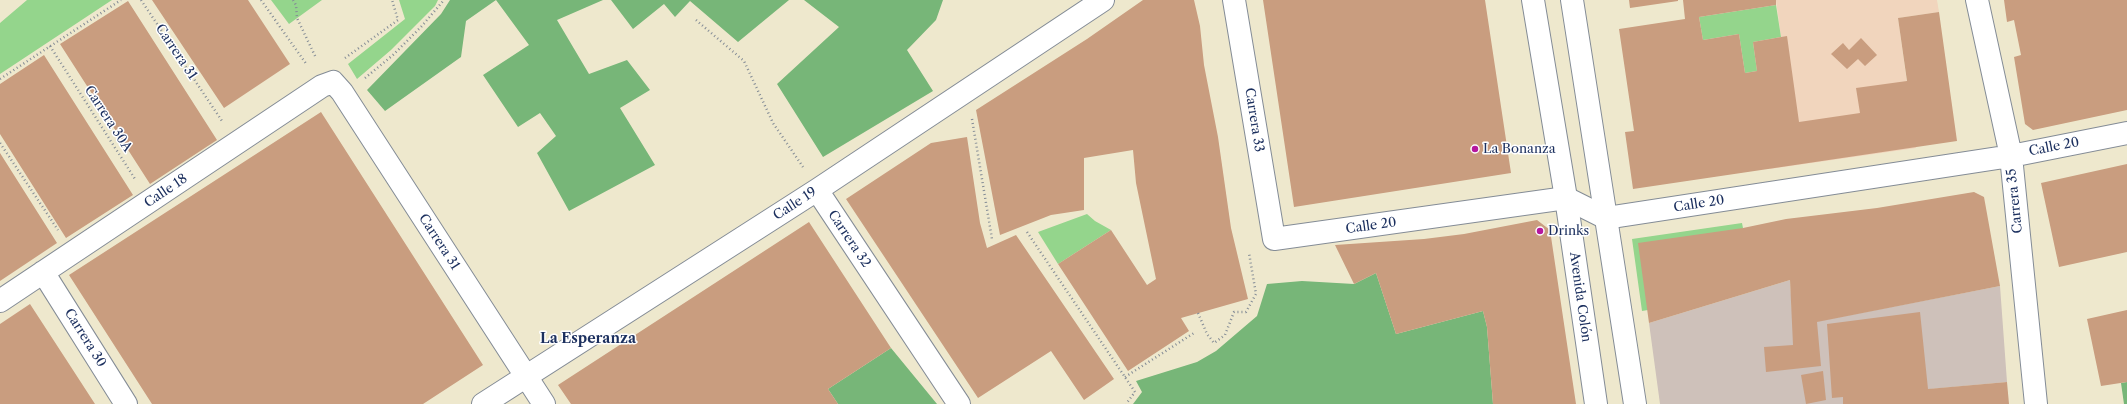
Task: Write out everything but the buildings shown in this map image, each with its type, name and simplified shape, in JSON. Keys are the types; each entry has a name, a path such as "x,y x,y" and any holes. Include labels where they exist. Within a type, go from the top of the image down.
{"street":[{"name":"Calle 19","path":"483,404 968,91 1103,0"},
{"name":"Carrera 33","path":"1234,0 1274,240"},
{"name":"Avenida Colón","path":"1533,0 1566,198 1596,404"},
{"path":"1572,0 1635,404"},
{"name":"Carrera 35","path":"1977,0 2011,156 2036,404"},
{"name":"Calle 18","path":"0,301 237,143 332,87"},
{"name":"Carrera 31","path":"332,87 544,404"},
{"name":"Calle 20","path":"1606,218 2011,156 2127,133"},
{"name":"Carrera 32","path":"816,190 959,404"},
{"name":"Calle 20","path":"1274,240 1566,198"},
{"path":"1566,198 1606,218"},
{"name":"Carrera 30","path":"43,272 126,404"}],"path":[{"path":"0,80 121,0"},
{"name":"Carrera 31","path":"141,0 237,143"},
{"path":"261,0 332,87"},
{"path":"293,0 296,5 297,18 332,87"},
{"path":"332,87 336,65 398,20 392,0"},
{"path":"332,87 358,84 393,55 421,27 444,0"},
{"path":"696,20 744,62 773,123 804,169 816,190"},
{"name":"Carrera 30A","path":"50,46 149,202"},
{"path":"968,91 992,239"},
{"path":"0,143 72,253"},
{"path":"1027,232 1135,392 1126,404"},
{"path":"1198,313 1207,334 1214,343 1225,335 1234,312 1246,312 1256,294 1249,251 1274,240"},
{"path":"1125,377 1194,334"}],"shaded area":[{"path":"1776,0 1937,0 1939,12 1898,18 1916,148 1770,169 1753,42 1781,37"},
{"path":"1790,280 1793,326 2000,286 2007,382 1843,397 1843,404 1660,404 1649,323"}],"green space":[{"path":"27,0 112,0 0,74 0,23"},
{"path":"271,0 322,0 289,24"},
{"path":"399,0 438,0 435,6 391,50 357,79 348,64 405,19"},
{"path":"450,0 496,0 466,21 461,57 385,111 367,90 441,14"},
{"path":"496,0 603,0 557,20 589,74 627,60 650,90 620,108 655,165 569,211 537,153 556,136 540,113 518,127 483,75 529,45"},
{"path":"611,0 789,0 738,42 690,1 675,17 664,4 633,29"},
{"path":"804,0 943,0 936,20 907,50 933,91 823,157 777,84 839,27"},
{"path":"1776,5 1781,37 1753,42 1757,71 1745,73 1739,34 1703,40 1699,17"},
{"path":"1087,214 1095,221 1111,230 1058,264 1038,232"},
{"path":"1742,223 1743,228 1648,310 1642,311 1632,239"},
{"path":"1376,273 1396,334 1483,311 1487,327 1493,404 1133,404 1142,392 1136,381 1197,362 1216,351 1257,316 1267,284 1302,281 1354,284"},
{"path":"891,348 937,404 838,404 828,389"},
{"path":"2127,382 2127,404 2124,404 2121,383"}],"place":[{"name":"La Bonanza","path":"1475,149"},
{"name":"Drinks","path":"1540,231"}],"district":[{"name":"La Esperanza","path":"588,339"}]}
